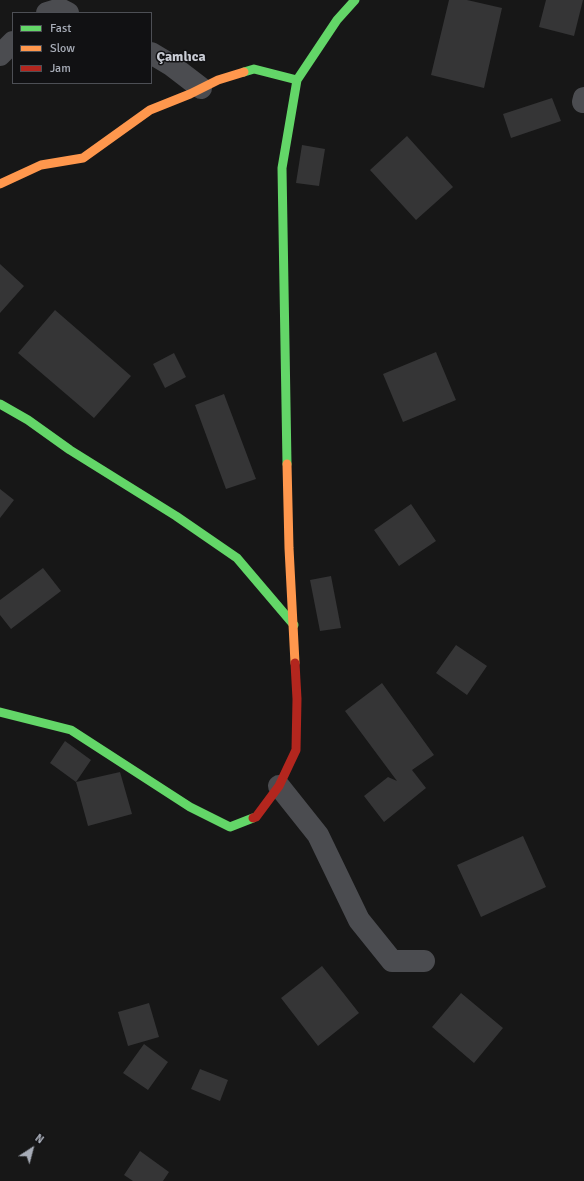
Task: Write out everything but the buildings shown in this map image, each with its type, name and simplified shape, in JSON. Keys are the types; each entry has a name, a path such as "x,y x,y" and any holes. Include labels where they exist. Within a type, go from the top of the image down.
{"street":[{"path":"0,712 71,730 190,807 230,827 256,817 279,786 296,750 297,699 289,548 282,168 297,80 337,20 355,0"},
{"path":"50,12 60,9 66,12"},
{"path":"0,55 12,43"},
{"path":"152,54 201,88"},
{"path":"1,182 41,165 83,158 150,110 218,80 254,69 297,80"},
{"path":"0,404 28,420 70,450 176,516 237,558 294,625"},
{"path":"279,786 318,835 359,920 392,961 424,961"}],"traffic: fast":[{"path":"287,464 282,168 297,80 337,20 355,0"},
{"path":"244,72 254,69 297,80"},
{"path":"0,404 28,420 70,450 176,516 237,558 294,625"},
{"path":"0,712 71,730 190,807 230,827 253,818"}],"traffic: slow":[{"path":"0,184 41,165 83,158 150,110 190,94 218,80 244,72"},
{"path":"287,464 289,548 295,663"}],"traffic: jam":[{"path":"253,818 256,817 279,786 296,750 297,699 295,663"}],"district":[{"name":"Çamlıca","path":"181,57"}]}
